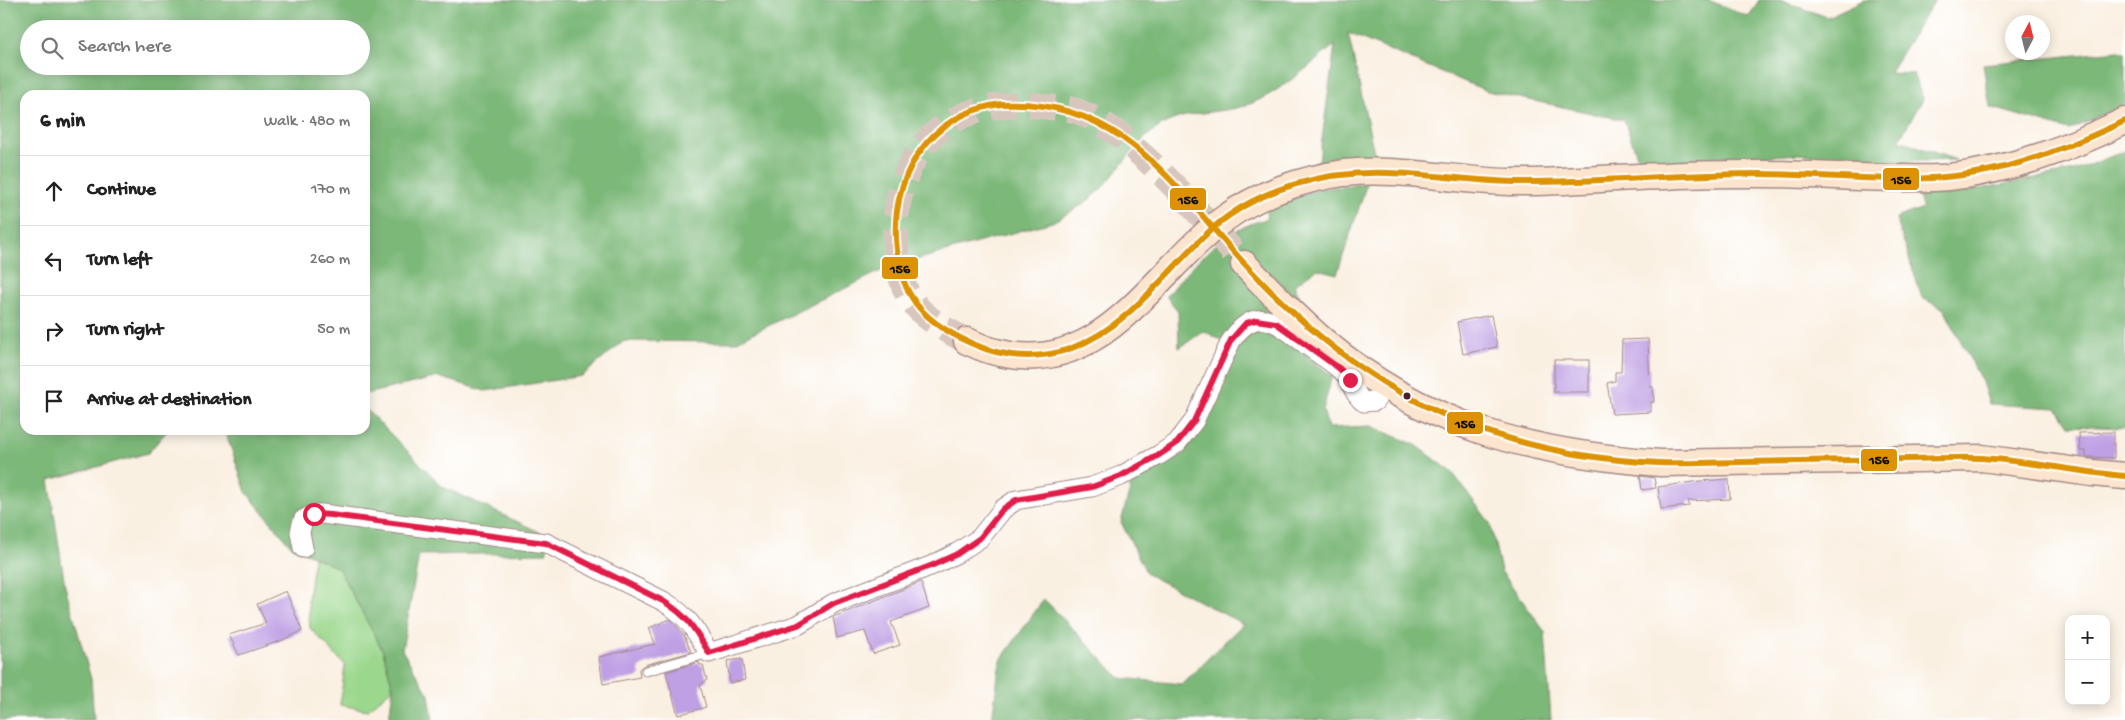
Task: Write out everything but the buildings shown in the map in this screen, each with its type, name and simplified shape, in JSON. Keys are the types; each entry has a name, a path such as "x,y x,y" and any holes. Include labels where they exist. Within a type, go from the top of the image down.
{"main road":[{"path":"967,342 994,352 1016,356 1036,356 1061,352 1082,345 1100,335 1123,317 1202,237 1225,218 1273,192 1325,176 1367,172 1480,181 1520,182 1762,174 1947,178 2012,166 2063,150 2125,121"},
{"path":"1244,264 1312,331 1354,365 1385,386 1442,416 1474,429 1537,447 1614,459 1660,462 1982,458 2125,476"}],"street":[{"path":"303,548 301,526 303,520 314,514 546,543 663,601 679,611 695,628 709,653 798,625 834,603 957,554 980,538 1003,509 1016,500 1092,487 1121,476 1159,455 1177,443 1194,421 1231,340 1246,323 1266,320 1284,328 1345,374 1358,396 1364,402 1375,401 1385,386"}],"lane":[{"path":"646,672 709,653"}],"green space":[{"path":"0,0 1708,0 1749,17 1759,0 1780,0 1827,17 1864,0 1935,0 1889,73 1913,74 1923,99 1899,140 1956,160 1889,162 1799,154 1641,166 1624,120 1487,91 1348,33 1376,162 1318,168 1335,45 1271,94 1259,100 1237,108 1193,114 1162,125 1136,147 1099,191 1077,208 1052,222 887,268 735,342 624,341 582,376 485,391 439,377 370,393 370,90 20,90 20,435 164,435 148,453 49,480 65,586 91,679 94,720 0,720"},
{"path":"2125,52 2125,104 2069,130 1990,107 1983,64 2050,60 2050,58"},
{"path":"2125,151 2125,428 2069,426 2057,408 1989,404 1982,382 1944,309 1922,298 1896,218 1923,208 1916,189 1947,195 2074,171"},
{"path":"1367,183 1337,274 1317,269 1294,285 1303,304 1291,342 1332,376 1323,410 1328,428 1371,426 1416,445 1452,472 1490,523 1501,571 1545,632 1551,720 992,720 1000,661 1044,599 1120,678 1182,684 1243,624 1147,574 1121,522 1132,482 1182,455 1212,406 1234,347 1204,331 1179,348 1178,311 1166,296 1210,249 1236,231 1266,219 1268,205 1321,189"},
{"path":"370,413 443,487 550,537 546,553 419,555 402,650 429,695 433,720 389,720 393,688 383,651 338,568 291,546 246,492 227,435 370,435"},
{"path":"314,557 338,568 383,651 393,688 368,710 340,705 345,665 310,628 308,599"}],"tunnel":[{"path":"967,341 929,318 910,298 902,280 897,259 896,218 902,188 912,163 926,142 945,126 966,114 991,107 1018,105 1071,109 1115,131 1179,191 1244,264"}],"transit line":[{"name":"156","path":"1001,104 1037,105 1068,111 1097,122 1122,137 1146,156 1169,178 1213,228 1148,295 1113,326 1093,338 1060,352 1035,356 1010,355 985,349 955,336 930,319 916,304 905,285 900,268 896,224 899,198 907,175 918,154 934,135 953,121 975,110 1001,104"},
{"name":"156","path":"1213,228 1231,214 1273,192 1295,184 1341,175 1388,173 1514,182 1759,174 1917,179 1970,174 2010,166 2068,146 2125,121"},
{"name":"156","path":"1213,228 1260,280 1308,326 1357,365 1409,397 1464,423 1524,443 1588,456 1659,463 1982,458 2125,476"}],"route":[{"path":"314,514 546,543 663,601 679,611 691,622 709,653 798,625 834,603 957,554 980,538 1003,509 1016,500 1092,487 1121,476 1159,455 1177,443 1194,421 1231,340 1246,323 1256,320 1276,323 1340,369 1350,380"}]}
